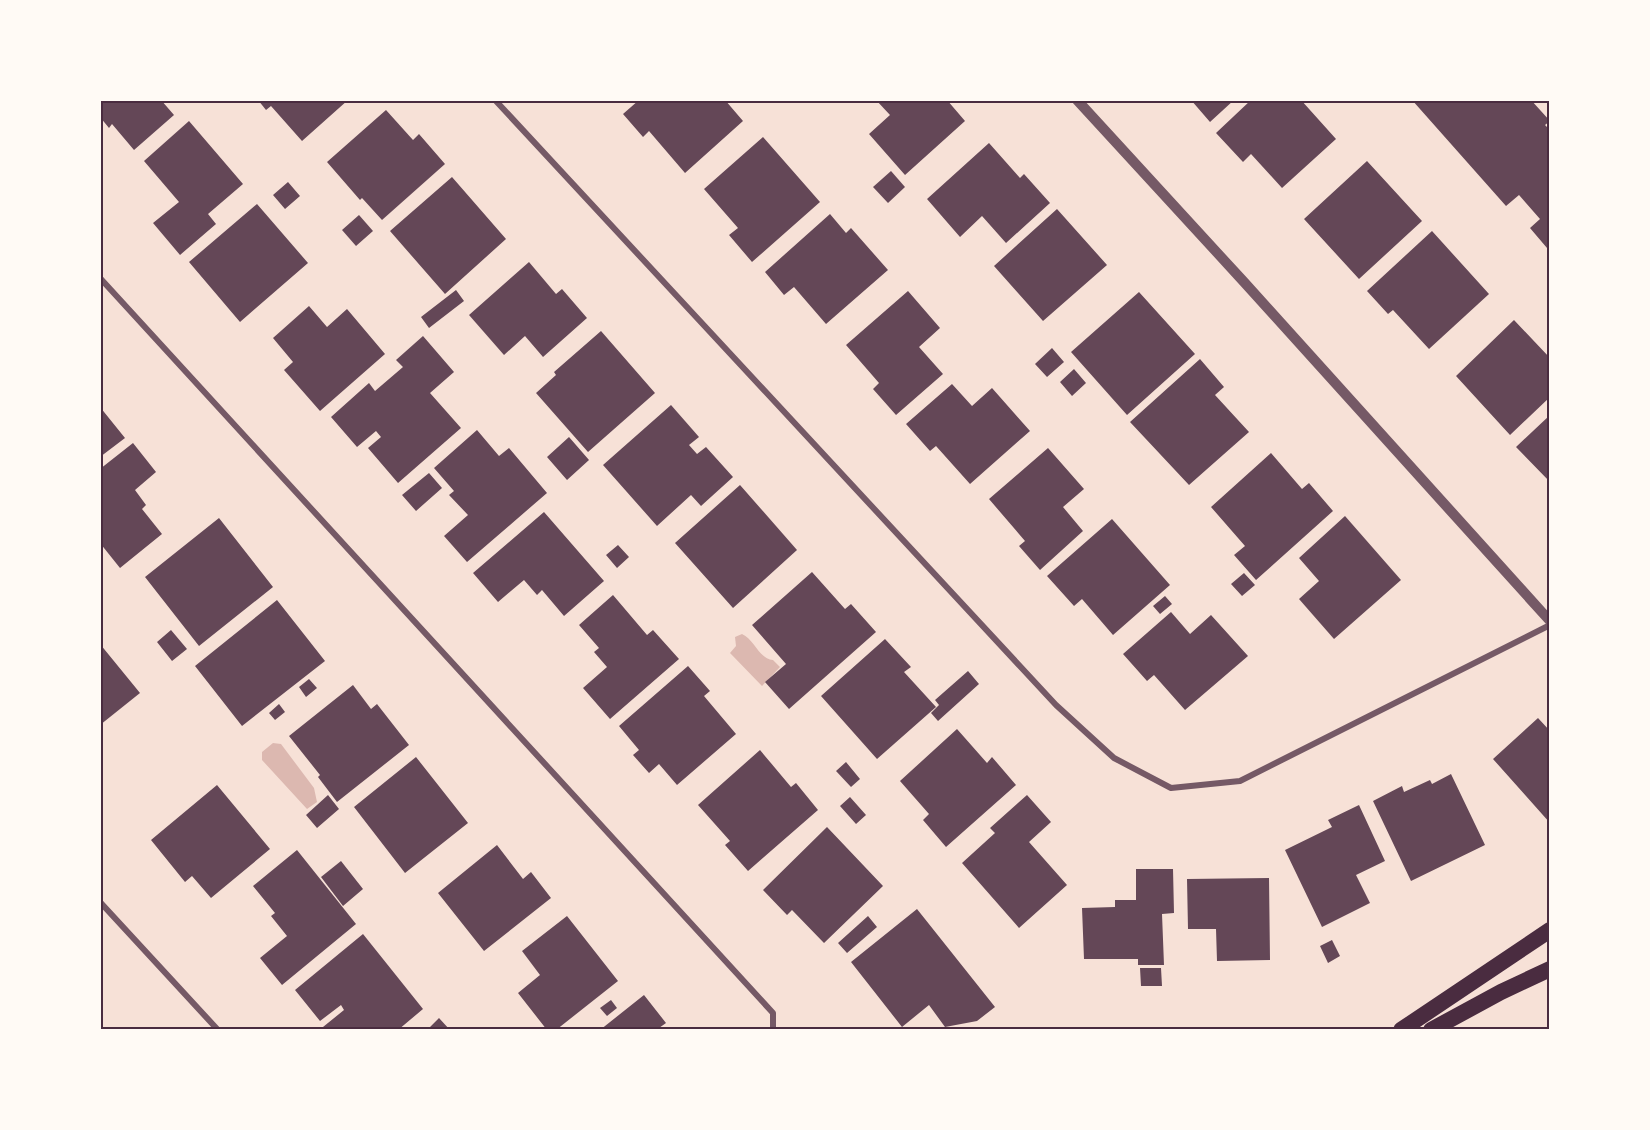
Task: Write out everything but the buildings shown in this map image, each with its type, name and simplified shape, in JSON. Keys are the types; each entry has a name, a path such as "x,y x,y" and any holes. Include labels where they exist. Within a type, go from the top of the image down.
{"highway":[{"path":"1401,1029 1550,930"},
{"path":"1431,1029 1550,969"}],"street":[{"path":"495,100 1056,705 1114,758 1171,788 1240,781 1550,623 1077,100"},
{"path":"100,278 773,1013 772,1029"},
{"path":"100,902 218,1029"}],"shaded area":[{"path":"742,634 760,653 780,667 762,686 730,653 736,646 735,637"},
{"path":"273,743 281,744 314,788 317,802 307,809 262,760 262,752"}]}
